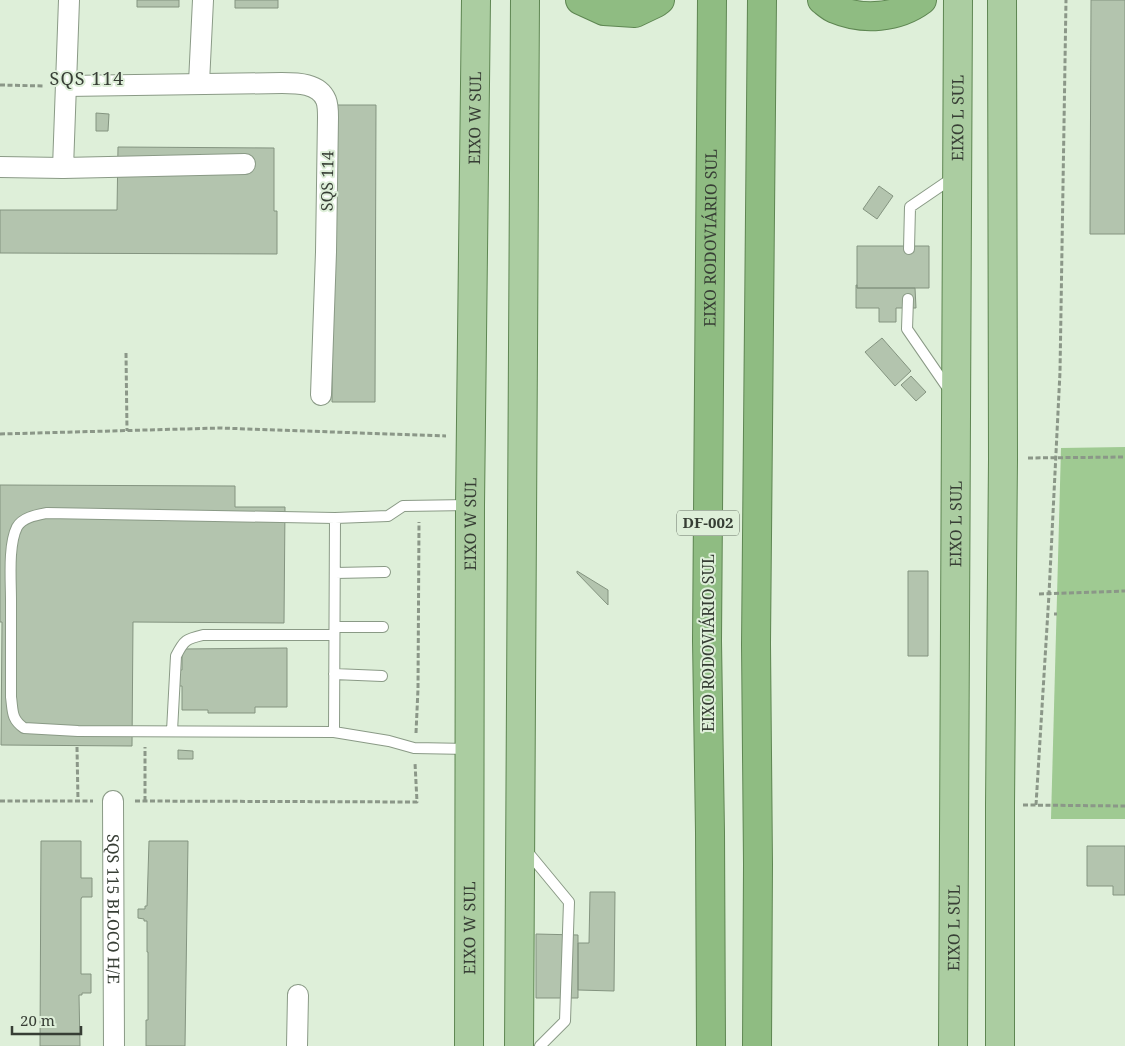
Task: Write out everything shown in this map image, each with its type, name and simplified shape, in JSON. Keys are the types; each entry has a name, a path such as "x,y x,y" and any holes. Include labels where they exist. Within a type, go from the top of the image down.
{"highway":[{"path":"580,0 604,11 635,12 660,0"},
{"name":"EIXO RODOVIÁRIO SUL","path":"711,1046 707,631 712,0"},
{"name":"DF-002","path":"757,1046 756,634 762,0"},
{"path":"822,0 834,8 852,14 872,17 906,10 922,0"}],"main road":[{"name":"EIXO W SUL","path":"469,1046 470,505 476,0"},
{"path":"520,1046 525,0"},
{"name":"EIXO L SUL","path":"953,1046 958,0"},
{"path":"1000,1046 1003,458 1002,0"}],"street":[{"path":"63,168 69,0"},
{"path":"199,83 203,0"},
{"name":"SQS 114","path":"66,86 282,83 306,84 317,90 326,101 328,117 321,395"},
{"path":"0,167 63,168 245,164"},
{"name":"SQS 115 BLOCO H/E","path":"113,801 114,1046"},
{"path":"297,1046 298,995"}],"lane":[{"path":"909,249 910,207 957,176"},
{"path":"908,299 907,328 956,401"},
{"path":"470,505 403,506 388,516 335,518 47,513 23,520 18,526 13,538 11,563 11,697 14,718 24,728 334,732 389,741 414,748 470,749"},
{"path":"334,732 335,518"},
{"path":"335,573 385,572"},
{"path":"172,731 176,656 182,645 189,638 202,634 334,631 383,626"},
{"path":"334,674 382,676"},
{"path":"520,843 569,902 565,1021 540,1046"}],"path":[{"path":"1036,805 1060,372 1066,0"},
{"path":"0,86 66,86"},
{"path":"126,353 127,431"},
{"path":"0,434 220,428 437,436 471,434"},
{"path":"1003,458 1125,457"},
{"path":"415,739 418,689 419,518"},
{"path":"1039,594 1125,591"},
{"path":"145,741 145,801"},
{"path":"78,745 78,801"},
{"path":"0,801 417,802 415,762"},
{"path":"1000,805 1125,806"}],"green space":[{"path":"1125,447 1125,819 1051,819 1061,448"}],"building":[{"path":"137,0 179,0 179,7 137,7"},
{"path":"235,0 278,0 278,8 235,8"},
{"path":"1091,0 1125,0 1125,234 1090,234"},
{"path":"333,105 376,105 375,402 332,402"},
{"path":"96,113 109,114 108,131 96,131"},
{"path":"118,147 274,148 274,211 277,211 277,254 0,253 0,210 117,210"},
{"path":"879,186 893,196 877,219 863,209"},
{"path":"857,246 929,246 929,288 857,288"},
{"path":"856,285 857,288 915,288 916,308 896,308 896,322 879,322 879,308 856,308"},
{"path":"882,338 911,371 895,386 865,352"},
{"path":"911,376 926,392 916,401 901,385"},
{"path":"0,485 235,486 235,507 285,507 284,623 133,622 132,746 1,745"},
{"path":"577,571 608,590 608,605 577,573"},
{"path":"908,571 928,571 928,656 908,656"},
{"path":"287,648 287,707 255,707 255,713 208,713 208,710 182,710 182,686 175,686 175,670 182,670 182,649"},
{"path":"178,750 193,751 193,759 178,759"},
{"path":"41,841 81,841 81,878 92,878 92,897 82,897 81,899 81,974 91,974 91,993 79,995 80,1046 40,1046"},
{"path":"149,841 188,841 185,1046 146,1046 146,1020 148,1020 147,921 138,918 138,909 145,909 145,906 147,906"},
{"path":"1087,846 1125,846 1125,895 1113,895 1113,886 1087,886"},
{"path":"590,892 615,892 614,991 578,990 578,943 589,943"},
{"path":"536,934 578,935 578,998 536,998"}],"district":[{"name":"SQS 114","path":"87,79"}]}
